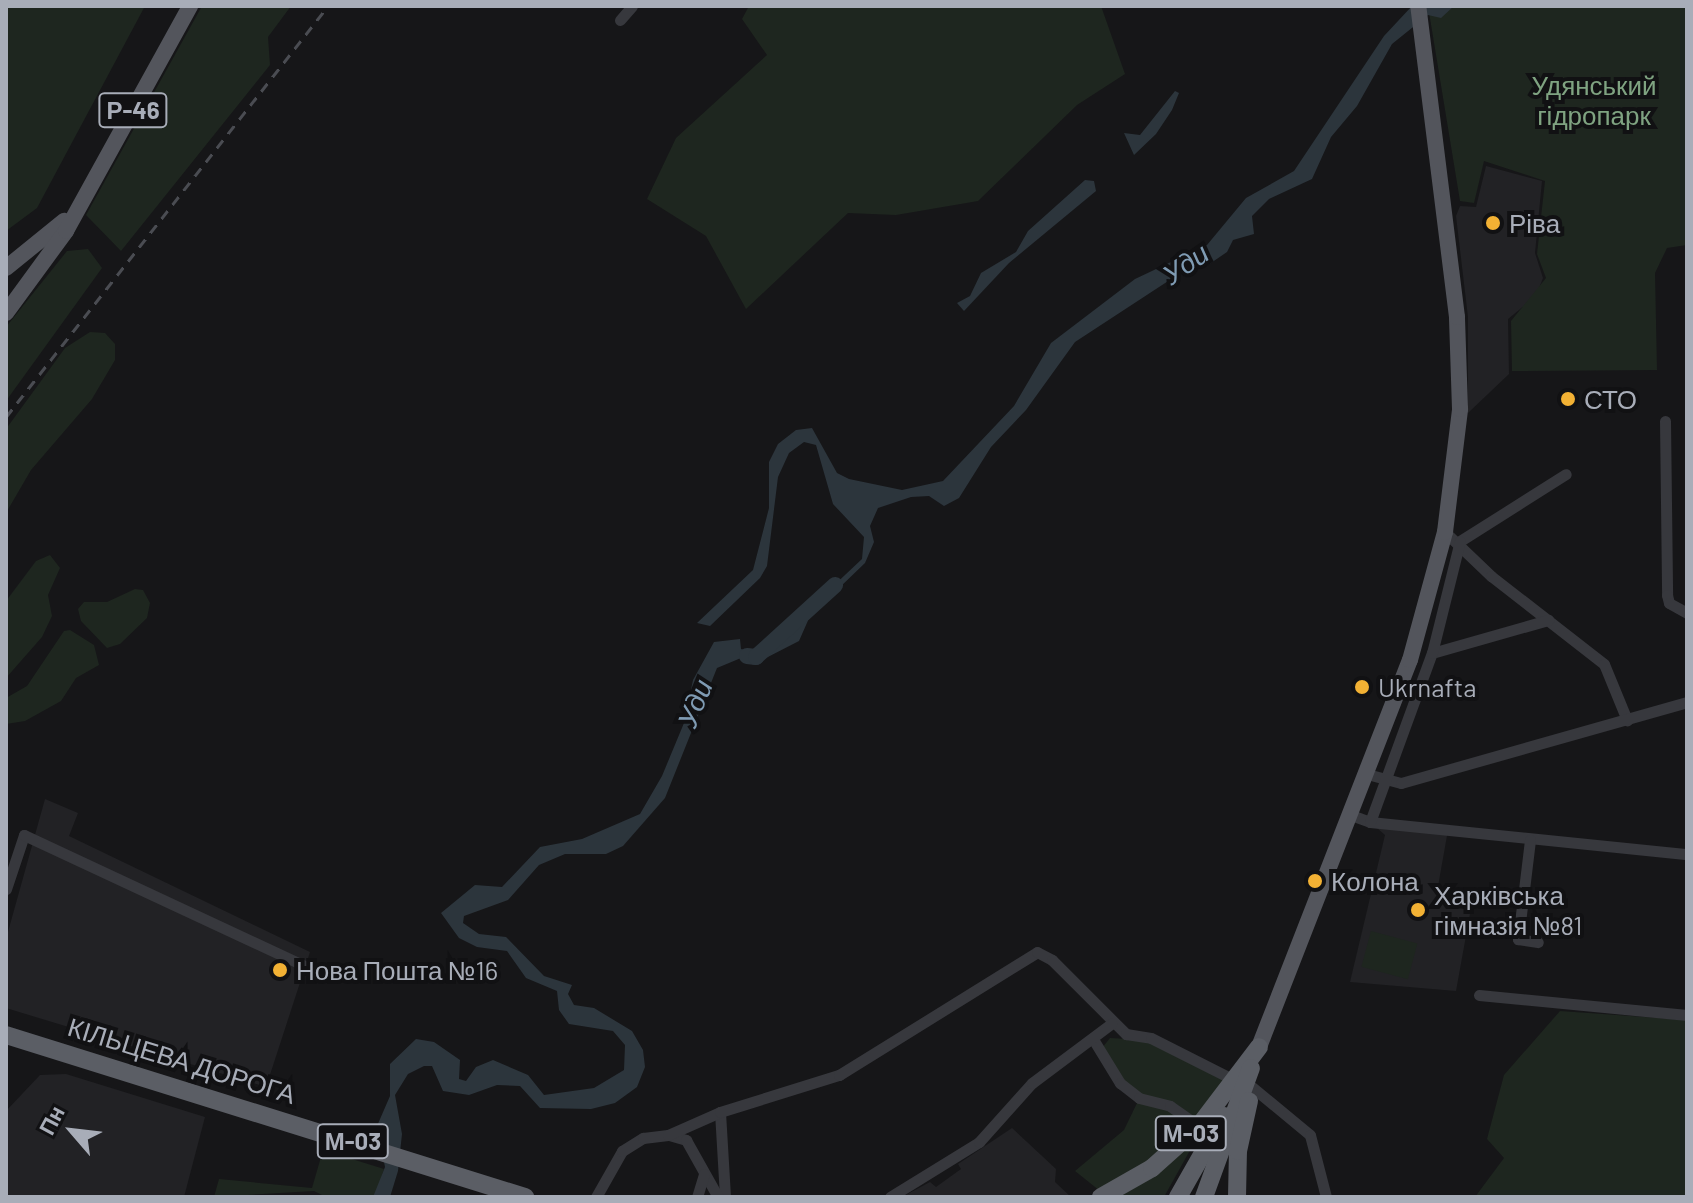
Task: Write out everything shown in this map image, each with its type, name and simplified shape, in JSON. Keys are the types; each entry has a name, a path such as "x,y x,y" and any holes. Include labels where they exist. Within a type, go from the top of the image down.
{"highway":[{"name":"КІЛЬЦЕВА ДОРОГА","path":"7,1039 239,1104 525,1197"},
{"path":"1204,1197 1259,1047"},
{"path":"1178,1197 1245,1080"},
{"path":"1237,1197 1245,1080"},
{"name":"М-03","path":"1101,1197 1152,1168 1245,1080"}],"main road":[{"name":"Р-46","path":"6,313 66,231 190,6"},
{"path":"1259,1047 1410,660 1445,532 1460,409 1446,205 1418,6"},
{"name":"Р-46","path":"6,268 74,212"}],"street":[{"path":"620,20 632,6"},
{"path":"1665,421 1667,595 1669,603 1687,613"},
{"path":"1370,822 1432,653 1460,541 1566,474"},
{"path":"1445,532 1460,541 1491,576 1604,664 1627,720"},
{"path":"1432,653 1548,620"},
{"path":"1367,774 1386,783 1401,783 1687,702"},
{"path":"1351,815 1370,822 1687,854"},
{"path":"6,889 24,835 309,968"},
{"path":"1530,840 1518,939 1538,942"},
{"path":"596,1197 622,1151 647,1138 668,1135 720,1112 839,1075 1037,952 1052,960 1111,1024 1245,1080 1310,1135 1326,1197"},
{"path":"1479,995 1687,1015"},
{"path":"890,1197 979,1142 1005,1119 1032,1083 1111,1024"},
{"path":"1093,1039 1120,1083 1139,1098 1170,1106 1199,1126"},
{"path":"720,1112 725,1197"},
{"path":"668,1135 686,1140 718,1197"},
{"path":"697,1197 704,1174"}],"shaded area":[{"path":"1486,166 1542,181 1535,253 1543,278 1536,296 1508,319 1509,374 1468,413 1468,317 1456,216 1460,206 1476,207"},
{"path":"45,799 78,813 69,836 310,952 266,1087 6,1008 6,939"},
{"name":"Харківська гімназія №81","path":"1370,822 1448,830 1437,892 1473,897 1456,991 1350,982 1385,835"},
{"path":"66,1074 205,1117 184,1197 6,1197 6,1111 40,1075"},
{"path":"1012,1128 1056,1169 1055,1182 1071,1197 902,1197 930,1182 936,1187 961,1169 958,1164"}],"green space":[{"path":"6,6 145,6 37,208 6,231"},
{"path":"202,6 291,6 268,37 270,65 121,251 86,215"},
{"path":"749,6 1101,6 1125,74 1077,105 978,201 896,215 848,213 746,309 706,236 647,199 676,138 767,55 742,19"},
{"name":"Удянський гідропарк","path":"1428,6 1687,6 1687,245 1667,248 1655,273 1657,370 1512,371 1511,321 1546,278 1537,254 1545,181 1484,161 1474,203 1460,201"},
{"path":"88,249 102,268 6,401 6,327 67,251"},
{"path":"90,332 105,333 115,344 115,360 92,399 31,470 6,513 6,429 65,348"},
{"path":"50,555 60,568 48,595 52,616 42,637 6,678 6,601 36,561"},
{"path":"135,589 143,590 150,603 147,618 120,644 107,648 81,621 78,609 84,602 107,602"},
{"path":"70,630 94,645 99,665 76,678 61,701 25,721 6,724 6,698 27,686 64,631"},
{"path":"1371,931 1417,943 1408,979 1361,967"},
{"path":"1560,1011 1687,1020 1687,1197 1475,1197 1504,1158 1487,1139 1504,1075"},
{"path":"1110,1038 1146,1040 1227,1080 1197,1120 1150,1164 1100,1191 1075,1171 1124,1130 1138,1101 1102,1048"},
{"path":"1198,1136 1164,1197 1113,1197"},
{"path":"323,1150 384,1169 375,1197 326,1197 314,1191 214,1197 219,1179 312,1188"}],"water":[{"path":"1412,6 1454,6 1441,18 1428,15 1392,44 1357,106 1331,137 1312,179 1269,199 1252,216 1254,234 1233,240 1227,252 1208,265 1182,272 1075,342 1026,410 991,447 959,498 944,506 929,496 911,497 878,508 870,526 874,542 865,563 810,616 799,641 756,663 741,658 717,668 665,798 623,846 606,854 565,854 539,865 508,900 464,916 463,923 479,934 506,937 544,976 572,985 568,994 574,1005 594,1008 632,1031 643,1050 645,1067 637,1087 615,1103 591,1109 540,1108 520,1086 497,1085 469,1095 443,1091 432,1066 424,1066 408,1074 395,1095 402,1134 398,1171 390,1197 373,1197 385,1167 377,1126 390,1096 390,1064 416,1039 434,1042 460,1060 459,1079 466,1081 476,1067 493,1060 528,1075 544,1095 594,1088 624,1070 625,1045 613,1031 569,1024 559,1010 557,991 526,978 507,951 477,947 459,938 441,913 475,885 502,887 540,847 582,839 640,814 662,776 684,723 693,680 714,642 740,639 741,649 753,653 769,647 797,627 812,606 862,559 864,537 833,504 816,445 804,442 789,453 778,477 767,566 760,578 710,626 697,623 753,570 769,508 769,462 778,444 796,430 812,428 837,473 849,479 902,490 943,481 1014,406 1051,343 1135,279 1207,245 1246,198 1294,171 1384,36"},
{"path":"1175,91 1179,93 1172,110 1156,134 1134,155 1124,133 1140,135"},
{"path":"1085,180 1094,181 1096,191 1009,263 964,311 957,303 970,296 981,273 1016,252 1028,231"}],"waterway":[{"name":"Уди","path":"747,656 756,657 835,585"}],"railway":[{"path":"6,417 328,6"}],"place":[{"name":"Ріва","path":"1493,223"},
{"name":"СТО","path":"1568,399"},
{"name":"Ukrnafta","path":"1362,687"},
{"name":"Колона","path":"1315,881"},
{"name":"Харківська гімназія №81","path":"1418,910"},
{"name":"Нова Пошта №16","path":"280,970"}]}
